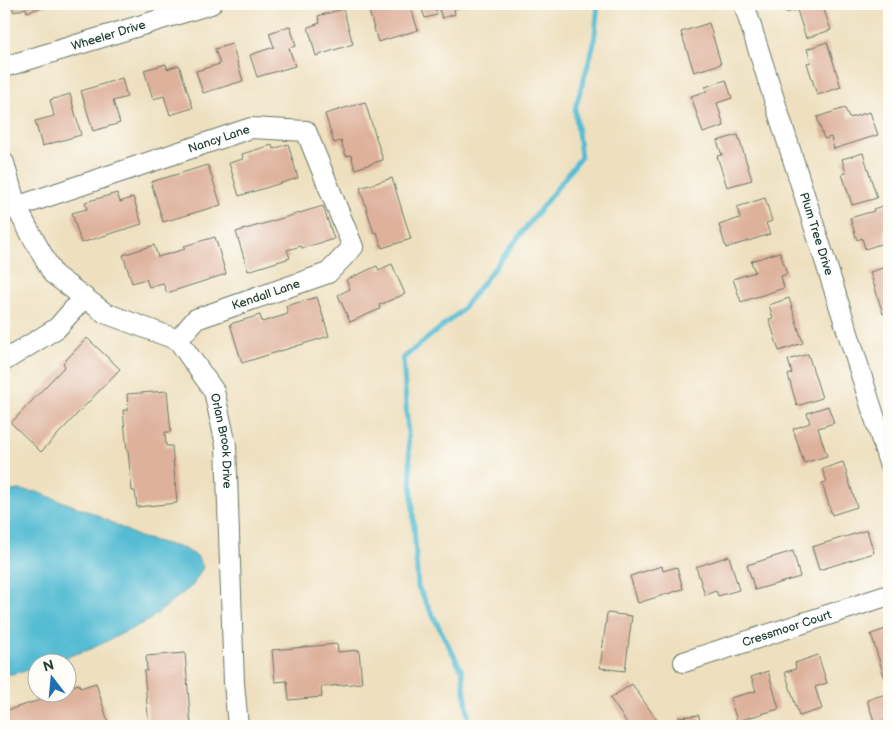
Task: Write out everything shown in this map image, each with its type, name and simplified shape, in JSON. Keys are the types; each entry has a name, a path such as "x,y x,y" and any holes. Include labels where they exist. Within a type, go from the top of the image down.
{"street":[{"name":"Wheeler Drive","path":"4,67 212,4"},
{"name":"Plum Tree Drive","path":"744,4 889,463"},
{"name":"Nancy Lane","path":"16,207 251,128 306,131 353,247"},
{"path":"4,163 16,207 53,274 104,313 178,340"},
{"name":"Kendall Lane","path":"178,340 196,319 328,273 353,247"},
{"path":"4,361 57,328 84,297"},
{"name":"Orlan Brook Drive","path":"178,340 214,392 226,445 234,683 238,726"},
{"name":"Cressmoor Court","path":"684,662 889,595"}],"water":[{"path":"19,490 37,492 93,513 139,537 182,548 197,556 203,567 193,585 149,620 91,649 78,653 28,652 28,670 4,675 4,492"}],"building":[{"path":"11,4 49,5 27,12 26,8 14,12"},
{"path":"367,4 387,4 390,11 410,5 418,30 378,42"},
{"path":"420,4 469,4 454,9 455,14 442,18 439,9 435,10 437,15 425,18"},
{"path":"783,4 822,4 831,30 806,38 797,10 786,13"},
{"path":"343,9 353,44 316,56 308,27 320,23 318,16"},
{"path":"709,23 721,64 694,72 681,32"},
{"path":"290,26 296,46 289,48 295,66 257,77 250,55 274,47 269,33"},
{"path":"827,42 841,87 817,95 807,63 811,62 807,49"},
{"path":"232,44 243,81 203,93 196,71 220,64 215,49"},
{"path":"166,64 167,69 179,65 193,108 170,115 164,96 153,99 144,70"},
{"path":"122,78 127,97 113,101 120,123 93,131 81,91"},
{"path":"726,80 732,98 717,103 724,126 703,133 691,96 707,91 705,87"},
{"path":"70,94 81,135 42,146 35,121 54,116 50,100"},
{"path":"365,102 383,160 355,169 351,155 346,156 341,141 334,143 325,114"},
{"path":"845,108 849,118 870,112 878,135 834,149 831,137 824,139 817,117"},
{"path":"738,135 752,180 727,187 717,156 722,155 717,141"},
{"path":"288,144 298,178 239,196 229,163 243,159 242,154 272,145 273,149"},
{"path":"863,153 877,198 852,205 842,174 846,173 842,159"},
{"path":"208,165 221,205 163,222 151,182"},
{"path":"392,178 411,239 382,248 377,232 374,233 360,188"},
{"path":"117,193 120,202 133,197 142,224 81,243 72,213 87,209 85,202"},
{"path":"765,198 772,221 766,223 770,234 726,248 719,225 740,218 737,207"},
{"path":"889,204 889,229 884,231 887,242 865,249 862,238 857,240 850,218 874,211 873,209"},
{"path":"323,206 334,239 287,250 290,258 248,271 236,232"},
{"path":"215,237 226,274 167,293 163,283 149,287 146,279 132,283 123,255 154,245 158,257 185,249 184,246"},
{"path":"780,252 787,274 781,276 784,288 741,302 733,279 755,272 751,261"},
{"path":"392,264 405,294 379,305 380,309 350,322 338,295 350,289 346,280 377,266 379,270"},
{"path":"889,266 889,312 883,314 870,272"},
{"path":"317,297 329,336 242,363 230,324 260,315 262,322 288,314 286,306"},
{"path":"789,298 803,343 779,351 769,319 773,318 769,305"},
{"path":"87,338 120,369 41,452 11,423 65,366 63,363"},
{"path":"808,354 822,398 797,406 788,375 792,373 788,360"},
{"path":"167,391 171,432 165,432 166,446 172,446 177,503 137,507 135,491 132,491 123,410 128,410 127,394"},
{"path":"828,406 834,423 818,428 827,456 804,463 793,429 810,423 807,413"},
{"path":"843,462 857,507 832,515 822,483 827,482 822,469"},
{"path":"867,530 874,553 819,570 812,547"},
{"path":"793,551 800,577 755,590 747,565"},
{"path":"729,556 739,590 718,596 716,591 705,595 696,567"},
{"path":"662,566 663,571 677,567 683,589 638,603 630,576"},
{"path":"607,613 632,616 625,671 600,668"},
{"path":"889,628 889,678 885,679 871,634"},
{"path":"337,644 338,652 359,650 362,683 321,687 322,697 289,700 287,681 275,682 272,650"},
{"path":"185,653 191,726 149,726 144,671 147,671 146,656"},
{"path":"818,655 827,683 815,687 822,709 799,716 785,672 796,669 795,663"},
{"path":"768,671 779,709 737,721 730,698 756,691 751,677"},
{"path":"96,683 108,722 92,726 4,726 4,716 7,715 5,711 34,702 78,702 78,684 80,688"},
{"path":"632,684 661,726 629,726 610,698"},
{"path":"889,693 889,719 875,724 867,700"},
{"path":"699,715 700,726 681,726 679,717"}],"waterway":[{"path":"468,715 462,671 418,587 403,358 460,312 581,157 575,109 594,44 598,4"}]}
